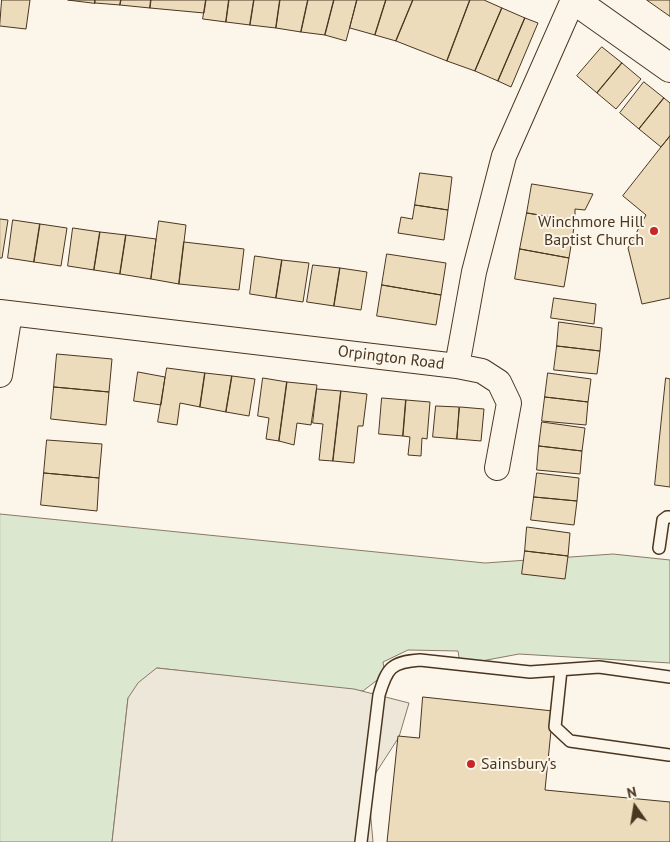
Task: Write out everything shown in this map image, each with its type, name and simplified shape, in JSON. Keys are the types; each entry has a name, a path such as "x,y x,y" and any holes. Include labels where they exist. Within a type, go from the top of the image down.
{"street":[{"path":"573,0 670,68"},
{"name":"Orpington Road","path":"5,313 458,366 474,272 504,156 573,0"},
{"path":"0,375 5,313"},
{"path":"458,366 482,371 499,382 509,403 497,468"}],"lane":[{"path":"659,548 663,520 666,517 670,517"},
{"path":"361,842 379,695 385,674 393,667 405,661 420,660 530,672 600,667 670,676"},
{"path":"560,670 555,727 570,741 669,755"}],"green space":[{"path":"0,514 485,563 613,554 670,560 670,663 519,654 460,665 458,651 408,650 383,662 385,674 363,691 157,668 128,698 112,842 0,842"}],"shaded area":[{"path":"157,668 354,689 409,703 399,737 368,785 373,842 112,842 128,698 138,683"}],"building":[{"path":"2,0 30,0 26,29 0,26"},
{"path":"68,0 95,0 95,3"},
{"path":"95,0 121,0 120,5 95,3"},
{"path":"121,0 151,0 150,8 120,5"},
{"path":"151,0 206,0 204,13 150,8"},
{"path":"206,0 229,0 226,22 203,19"},
{"path":"229,0 254,0 250,25 226,22"},
{"path":"254,0 280,0 276,28 250,25"},
{"path":"280,0 308,0 301,32 276,28"},
{"path":"308,0 334,0 325,35 301,32"},
{"path":"334,0 357,0 346,41 325,35"},
{"path":"357,0 386,0 375,35 350,28"},
{"path":"386,0 413,0 396,41 375,35"},
{"path":"413,0 470,0 447,61 396,41"},
{"path":"470,0 484,0 502,8 475,71 447,61"},
{"path":"647,0 670,0 670,16"},
{"path":"502,8 525,18 498,81 475,71"},
{"path":"525,18 538,23 511,87 498,81"},
{"path":"602,47 622,63 597,93 577,76"},
{"path":"622,63 641,79 616,109 597,93"},
{"path":"644,82 664,98 639,129 620,113"},
{"path":"664,98 670,103 670,136 661,147 639,129"},
{"name":"Winchmore Hill Baptist Church","path":"670,136 670,298 642,304 628,248 646,215 623,196"},
{"path":"420,173 452,177 448,210 415,205"},
{"path":"532,184 593,194 585,210 575,209 575,221 527,213"},
{"path":"415,205 448,210 444,240 398,233 401,217 412,219"},
{"path":"527,213 575,221 569,258 520,249"},
{"path":"0,219 8,220 2,258 0,258"},
{"path":"13,220 40,224 34,262 8,258"},
{"path":"159,221 186,225 179,284 151,279"},
{"path":"40,224 67,228 61,266 34,262"},
{"path":"73,228 100,232 94,270 68,266"},
{"path":"100,232 126,235 120,274 94,270"},
{"path":"126,235 156,239 151,279 120,274"},
{"path":"184,242 244,249 239,290 179,284"},
{"path":"520,249 569,258 564,287 515,279"},
{"path":"387,254 446,263 441,295 382,285"},
{"path":"255,256 282,260 276,298 250,294"},
{"path":"282,260 309,263 303,302 276,298"},
{"path":"313,265 340,268 334,306 307,302"},
{"path":"340,268 367,272 361,310 334,306"},
{"path":"382,285 441,295 436,325 377,316"},
{"path":"554,298 596,304 594,324 551,318"},
{"path":"559,322 602,328 600,351 557,346"},
{"path":"557,346 600,351 597,374 554,370"},
{"path":"57,354 112,359 109,392 54,387"},
{"path":"167,368 205,373 200,407 180,403 177,425 158,422"},
{"path":"138,372 165,377 161,405 134,401"},
{"path":"205,373 232,376 226,412 200,407"},
{"path":"548,373 591,379 588,402 545,397"},
{"path":"232,376 255,379 249,416 226,412"},
{"path":"263,378 287,382 279,441 266,439 269,418 258,416"},
{"path":"666,378 670,379 670,487 655,485"},
{"path":"287,382 317,385 311,425 297,423 294,445 279,441"},
{"path":"54,387 109,392 106,425 51,419"},
{"path":"317,389 341,391 333,461 319,460 323,424 313,423"},
{"path":"341,391 367,394 363,426 358,426 354,463 333,461"},
{"path":"545,397 588,402 586,425 542,421"},
{"path":"382,398 406,400 403,436 379,434"},
{"path":"406,400 430,402 427,439 422,438 421,456 408,455 410,437 403,436"},
{"path":"436,406 459,407 457,439 433,437"},
{"path":"460,407 484,409 481,441 457,439"},
{"path":"542,422 585,428 582,451 539,446"},
{"path":"47,440 102,444 99,478 44,473"},
{"path":"539,446 582,451 580,474 537,470"},
{"path":"44,473 99,478 97,511 41,505"},
{"path":"537,473 579,478 577,501 534,497"},
{"path":"534,497 577,501 574,525 531,520"},
{"path":"527,527 570,533 568,556 525,551"},
{"path":"525,551 568,556 565,579 522,574"},
{"name":"Sainsbury's","path":"423,697 553,711 545,790 670,802 670,842 387,842 398,736 419,738"}],"place":[{"name":"Winchmore Hill Baptist Church","path":"654,231"},
{"name":"Sainsbury's","path":"471,764"}]}
